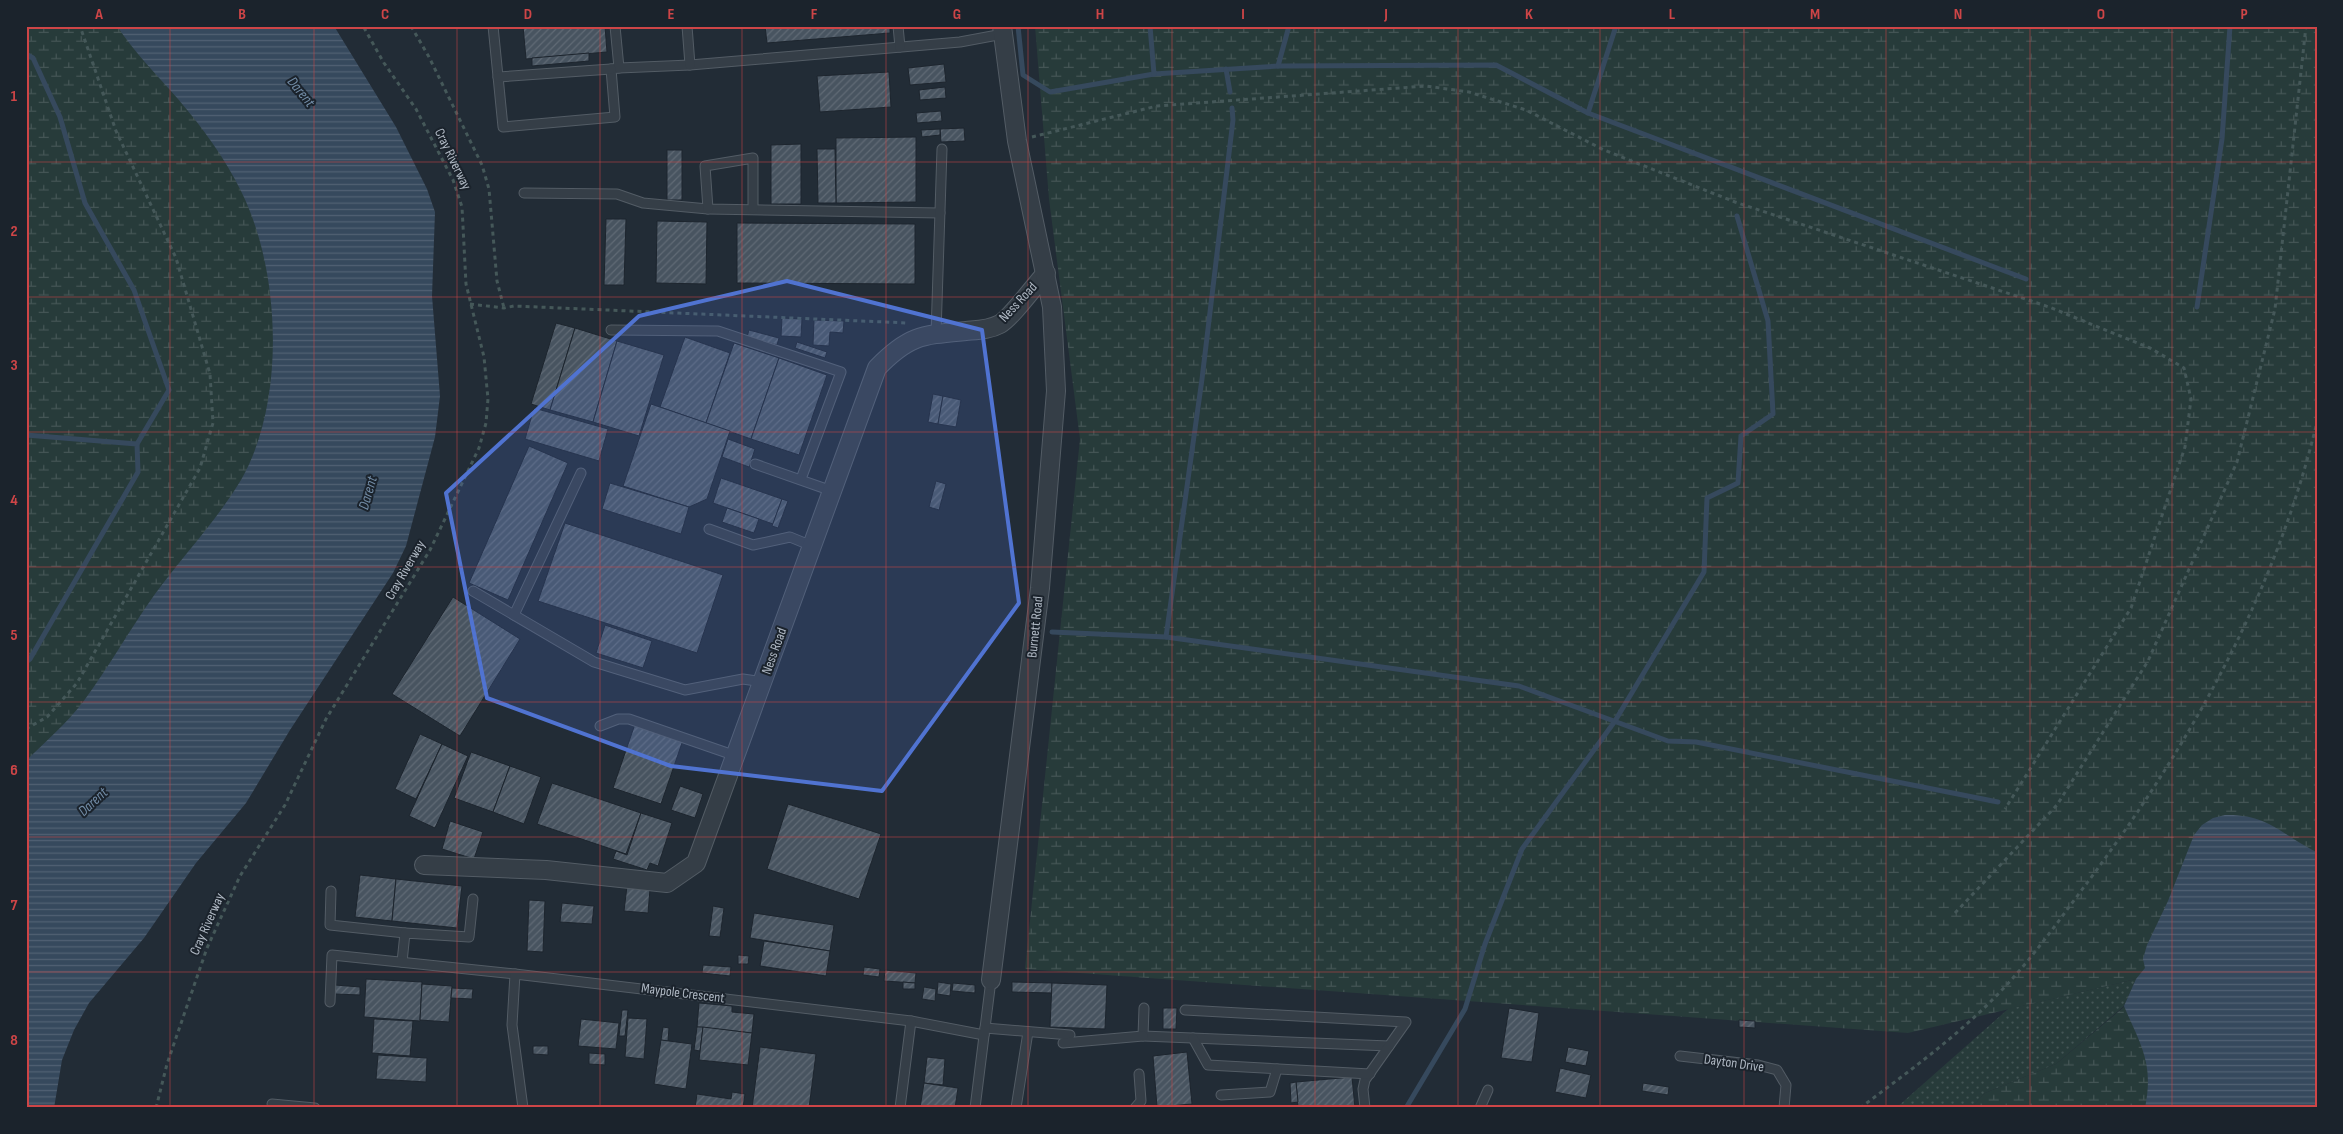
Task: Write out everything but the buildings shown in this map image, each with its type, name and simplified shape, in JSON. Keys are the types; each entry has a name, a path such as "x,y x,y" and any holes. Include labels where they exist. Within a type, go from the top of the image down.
{"street":[{"name":"Burnett Road","path":"991,980 1027,702 1051,466 1056,386 1052,307 1016,141 1002,30"},
{"name":"Ness Road","path":"424,865 546,870 667,883 696,862 877,368 894,350 913,339 936,334 987,329 1000,324 1046,273"}],"lane":[{"path":"493,26 503,127 614,117 616,26"},
{"path":"687,26 690,65"},
{"path":"898,26 900,47"},
{"path":"498,77 615,68 690,65 960,42 1002,30"},
{"path":"936,334 942,149"},
{"path":"708,209 705,166 752,158 753,209"},
{"path":"524,193 617,194 643,204 708,209 940,213"},
{"path":"611,330 718,331 841,372 802,479"},
{"path":"755,464 832,491"},
{"path":"514,615 581,473"},
{"path":"709,529 753,545 790,537 812,546"},
{"path":"473,591 594,662 685,690 743,679 763,682"},
{"path":"600,726 618,719 629,719 736,756"},
{"path":"331,891 330,925 405,933 469,937 473,899"},
{"path":"402,962 405,933"},
{"name":"Maypole Crescent","path":"330,1002 332,955 911,1020 984,1031 1070,1035"},
{"path":"514,974 512,1025 523,1108"},
{"path":"975,1108 991,980"},
{"path":"1143,1036 1144,1008"},
{"path":"1185,1010 1406,1022 1370,1074 1363,1089 1365,1108"},
{"path":"900,1108 911,1020"},
{"path":"1016,1108 1028,1032"},
{"path":"1063,1043 1143,1036 1389,1046"},
{"path":"1194,1038 1208,1065 1370,1074"},
{"name":"Dayton Drive","path":"1680,1056 1758,1065 1777,1070 1786,1084 1784,1108"},
{"path":"1221,1095 1270,1092 1277,1069"},
{"path":"1135,1108 1141,1101 1140,1074"},
{"path":"1480,1108 1488,1090"},
{"path":"272,1104 315,1108"}],"path":[{"path":"26,729 47,717 77,683 200,468 213,423 210,374 176,258 116,131 80,26"},
{"name":"Cray Riverway","path":"156,1108 167,1064 207,948 240,876 285,804 326,719 430,550 479,448 486,423 488,399 484,357 466,284 462,207 453,180 416,109 384,63 362,26"},
{"path":"412,26 429,56 482,164 489,190 497,281 504,308"},
{"path":"1955,913 2057,804 2148,661 2237,462 2275,309 2306,26"},
{"path":"1016,141 1157,106 1426,86 1469,92 1526,110 1604,150 1734,202 2049,307 2150,348 2184,368 2190,399 2185,447 2131,608 2005,809"},
{"path":"470,304 504,308 514,306 878,321"},
{"path":"1860,1108 1963,1028 2000,992 2038,948 2107,856 2187,737 2230,657 2262,587 2285,527 2310,452 2317,422"}],"highlighted area":[{"path":"787,281 982,330 1019,603 882,791 671,766 487,698 446,493 639,316"}],"green space":[{"path":"26,26 238,26 331,418 26,864"},
{"path":"1035,26 2317,26 2317,1108 1971,1108 1985,1093 2056,1064 2124,1007 2136,979 1908,1033 1025,969 1080,439 1049,199"},
{"path":"2136,979 2124,1006 2056,1064 1985,1093 1971,1108 1896,1108 2008,1009"}],"water":[{"name":"Darent","path":"117,26 334,26 396,127 427,189 435,212 432,296 440,396 435,437 406,546 393,573 290,730 246,803 196,863 144,938 89,1003 74,1030 62,1060 54,1108 26,1108 26,761 77,710 155,594 232,495 256,448 266,413 271,375 273,336 270,297 264,259 254,223 241,191 228,167 204,132"},
{"path":"2225,815 2253,818 2264,822 2317,852 2317,1108 2145,1108 2148,1079 2147,1066 2124,1006 2136,979 2145,968 2143,959 2147,945 2168,901 2194,835 2202,825 2213,818"}],"waterway":[{"path":"1018,26 1023,75 1050,92 1154,74 1278,66 1496,65 1588,113 2026,279"},
{"path":"1150,26 1154,74"},
{"path":"1278,66 1289,26"},
{"path":"1588,113 1616,26"},
{"path":"2197,307 2222,139 2230,26"},
{"path":"26,54 33,58 60,117 85,203 134,290 169,390 137,444"},
{"path":"1226,69 1230,92"},
{"path":"1166,637 1202,379 1233,120 1232,108"},
{"path":"1406,1108 1465,1009 1485,944 1522,849 1615,721 1704,572 1707,498 1738,483 1741,436 1773,414 1768,321 1737,216"},
{"path":"26,435 137,444 138,472 30,659 26,662"},
{"path":"1052,632 1166,637 1519,686 1668,741 1696,742 1998,802"}]}
